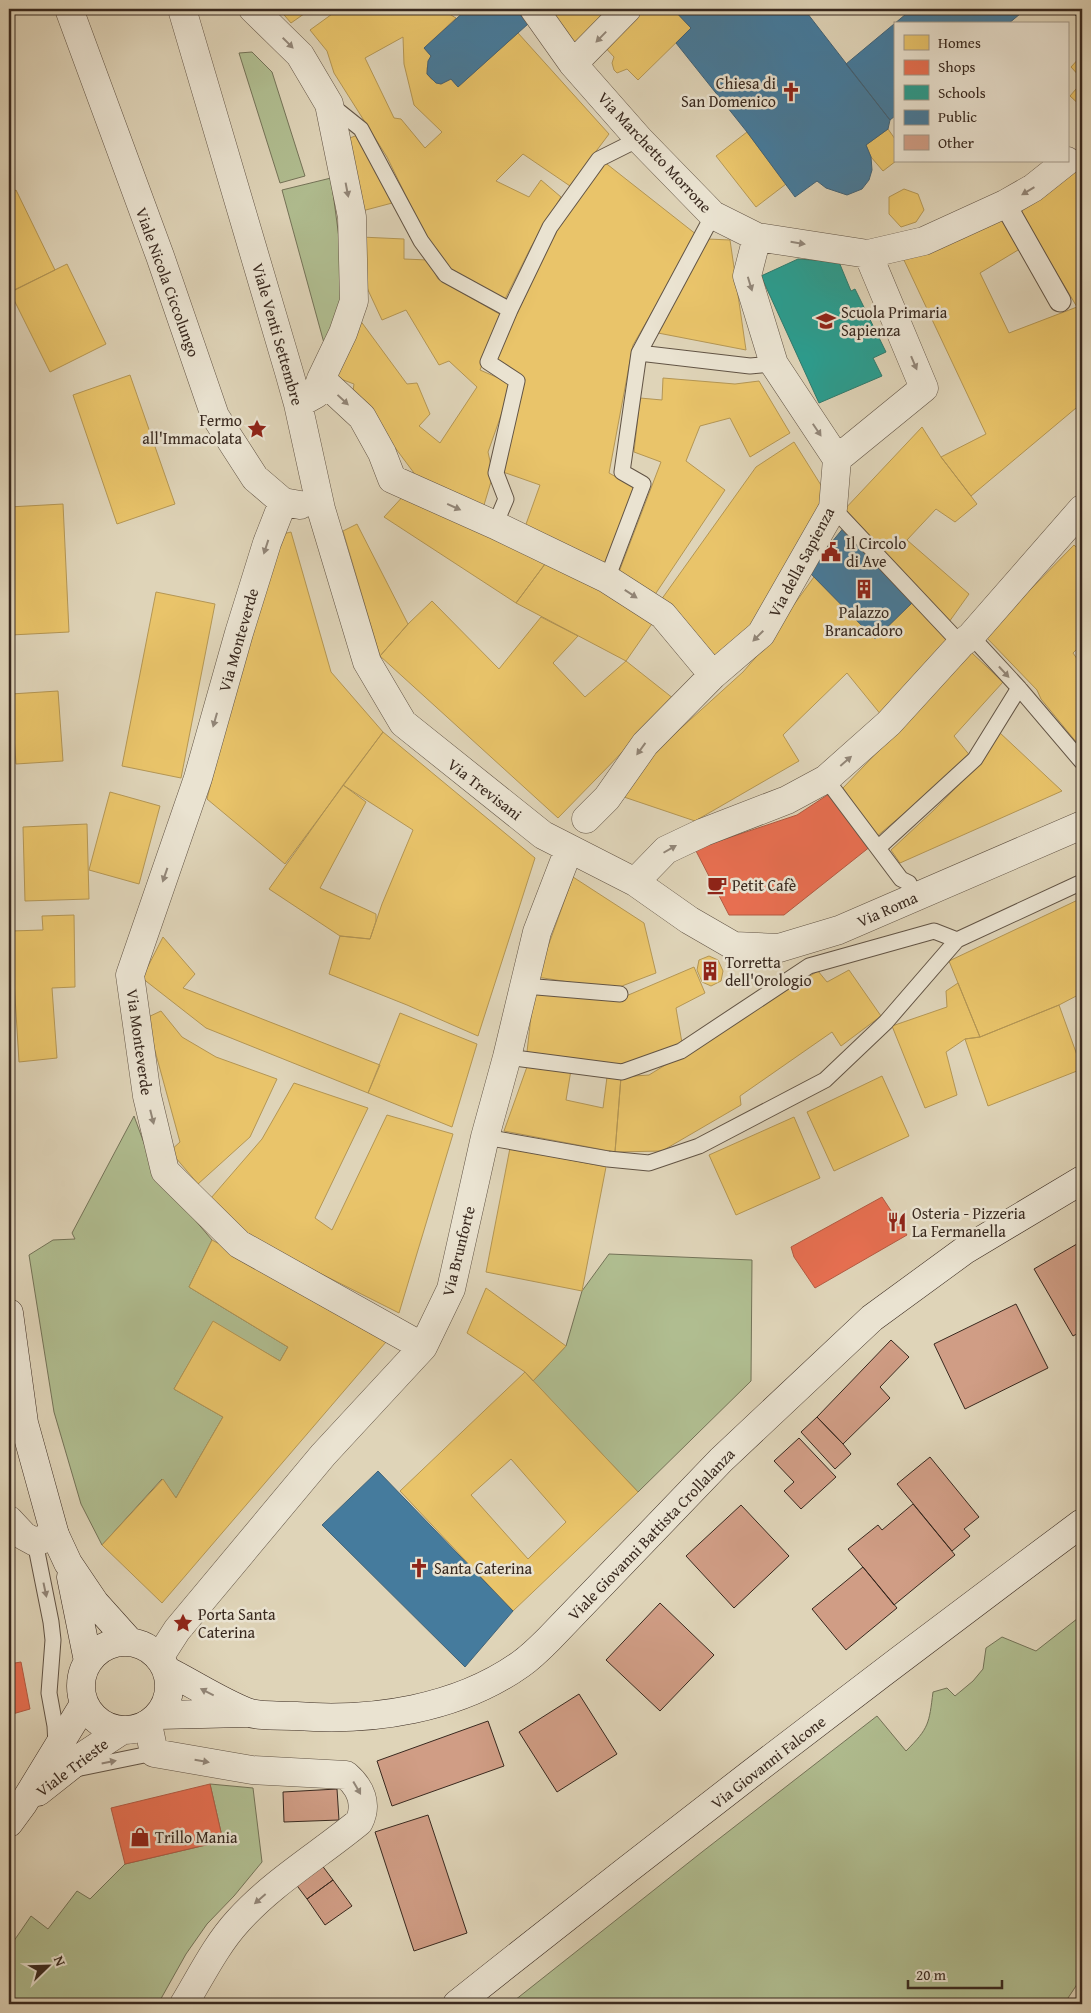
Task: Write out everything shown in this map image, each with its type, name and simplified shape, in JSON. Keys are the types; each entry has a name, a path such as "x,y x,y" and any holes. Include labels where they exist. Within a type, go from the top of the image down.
{"street":[{"name":"Viale Nicola Ciccolungo","path":"69,9 147,221 215,416 255,478 283,502"},
{"name":"Viale Venti Settembre","path":"182,9 298,404 321,509 367,662"},
{"path":"253,9 300,55 329,104 352,217 354,301 343,333 316,394 298,404"},
{"name":"Via Marchetto Morrone","path":"534,9 573,64 639,139 714,215 757,237 868,254"},
{"path":"573,64 627,9"},
{"path":"1068,160 1082,145"},
{"path":"757,237 747,276 774,364 837,458 924,388 868,254 924,241 1005,204 1033,188 1066,162"},
{"path":"1005,204 1060,301"},
{"path":"321,379 362,417 382,452 392,479 495,525 607,579 663,614 713,675"},
{"name":"Via della Sapienza","path":"586,819 607,798 645,744 713,675 762,634 833,508 837,458"},
{"path":"283,502 321,509"},
{"name":"Via Monteverde","path":"283,502 267,543 244,615 198,778 130,975 147,1096 165,1171 239,1244 423,1347"},
{"path":"635,882 666,850 704,832 787,800 826,779 889,723 966,640 1082,509"},
{"name":"Via Trevisani","path":"367,662 402,723 543,834 567,856 635,882"},
{"name":"Via Brunforte","path":"163,1664 177,1630 323,1455 423,1347 451,1289 485,1137 507,1057 537,932 567,856 586,819"},
{"name":"Via Roma","path":"635,882 689,920 734,946 779,948 839,930 1082,825"},
{"name":"Viale Giovanni Battista Crollalanza","path":"163,1664 249,1713 321,1718 368,1716 416,1708 456,1698 493,1681 521,1664 549,1639 721,1460 872,1318 965,1250 1082,1180"},
{"path":"9,1313 24,1423 45,1539 68,1563 99,1608 130,1642"},
{"path":"9,1520 24,1536 45,1539"},
{"name":"Via Giovanni Falcone","path":"457,2004 942,1628 1082,1523"},
{"path":"68,1563 88,1661"},
{"path":"184,2004 219,1944 236,1922 273,1888 360,1822 364,1814 364,1804 359,1790 346,1775 252,1770 154,1753 154,1720 169,1694 169,1682 163,1664 151,1650 141,1644 117,1642 106,1646 96,1652 88,1661 82,1674 80,1689 84,1704 90,1714 98,1723 121,1731 136,1730 154,1720 249,1713"},
{"name":"Viale Trieste","path":"14,1811 60,1760 84,1704"},
{"name":"Viale Trieste","path":"60,1760 86,1754 121,1731"}],"lane":[{"path":"329,104 362,129 421,241 446,275 510,310"},
{"path":"495,525 506,498 496,473 517,380 488,362 510,310 550,227 599,159 639,139"},
{"path":"607,579 643,484 622,472 639,352 714,215"},
{"path":"639,352 750,366 774,364"},
{"path":"833,508 966,640 1019,688 1082,762"},
{"path":"878,848 975,759 1019,688"},
{"path":"826,779 901,879 909,884 916,897"},
{"path":"485,1137 608,1159 649,1162 699,1146 824,1080 886,1022 956,940 1082,882"},
{"path":"507,1057 622,1072 681,1051 809,966 934,932 956,940"},
{"path":"525,986 620,994"},
{"path":"45,1539 53,1640 50,1693 60,1760 154,1753"}],"green space":[{"path":"252,52 272,72 305,176 280,183 239,53"},
{"path":"331,178 347,298 327,354 282,190"},
{"path":"134,1116 155,1173 212,1240 189,1287 288,1347 280,1361 213,1322 174,1389 223,1417 176,1498 162,1479 102,1545 81,1504 54,1412 29,1255 53,1240 75,1239 72,1233"},
{"path":"609,1254 752,1260 751,1381 638,1492 533,1381 566,1346 582,1291"},
{"path":"1082,1615 1082,1977 1064,2004 510,2004 877,1716 906,1751 927,1725 933,1692 947,1688 955,1696 973,1681 983,1669 986,1648 1002,1637 1036,1651"},
{"path":"210,1784 253,1788 262,1862 234,1896 207,1924 186,1954 158,2004 9,2004 9,1948 31,1916 48,1929 77,1891 90,1899 125,1864 223,1841"}],"building: Homes":[{"path":"279,9 311,9 291,23"},
{"path":"339,9 441,9 456,18 424,48 431,56 427,74 431,79 441,84 451,79 458,87 518,33 609,134 570,186 523,154 496,181 529,197 541,180 561,197 531,247 504,301 452,271 426,237 387,157 334,73 327,51 310,30","holes":["403,37 404,64 414,105 442,132 425,148 401,119 394,118 365,58"]},
{"path":"548,9 611,9 572,45"},
{"path":"640,9 673,9 691,28 638,80 627,69 617,73 614,70 612,63 614,57 603,45"},
{"path":"1082,55 1082,79 1071,67"},
{"path":"1082,82 1082,107 1070,96"},
{"path":"888,129 894,138 895,162 883,171 871,157 866,145"},
{"path":"747,132 786,184 756,207 716,156"},
{"path":"358,135 396,202 362,211 344,140"},
{"path":"603,161 697,235 633,345 609,473 636,488 604,566 525,527 540,485 503,472 525,379 496,358 559,224"},
{"path":"1082,162 1082,389 1077,394 1082,403 971,496 941,457 986,434 903,258 1001,212 1023,247 980,273 1009,333 1077,307 1017,206 1077,169"},
{"path":"904,189 918,194 924,210 916,222 901,227 889,214 889,197"},
{"path":"16,190 55,270 9,293 9,194"},
{"path":"361,237 404,239 404,259 428,260 438,279 501,315 480,370 512,384 488,452 493,475 481,515 409,483 414,473 353,391 354,384 330,375 357,316 407,384 417,383 430,414 419,426 440,443 477,387 449,361 439,365 406,310 382,320 368,290 359,261"},
{"path":"708,239 730,240 746,350 658,333"},
{"path":"67,264 106,344 50,372 10,292"},
{"path":"130,375 175,504 117,524 73,395"},
{"path":"663,378 735,384 759,381 790,433 750,457 730,418 700,426 686,461 725,490 654,596 619,572 661,462 634,452 640,398 662,400"},
{"path":"922,427 941,457 977,504 955,522 936,509 907,540 969,594 949,622 843,511"},
{"path":"794,442 829,498 755,625 714,660 661,600 756,467"},
{"path":"406,493 548,560 516,603 384,517"},
{"path":"63,504 69,632 11,635 9,507"},
{"path":"357,524 408,624 380,656 343,531"},
{"path":"291,532 331,672 383,732 285,864 207,799 247,639 283,534"},
{"path":"1074,545 1082,553 1082,644 1073,653 1082,666 1082,749 1041,699 1037,690 985,636"},
{"path":"548,560 656,618 626,661 516,603"},
{"path":"814,577 875,639 914,601 948,638 882,716 847,673 783,735 799,761 695,821 621,796 659,748 743,672"},
{"path":"156,592 215,604 181,778 122,766"},
{"path":"432,601 499,669 541,617 578,636 553,663 585,697 626,661 674,699 558,818 380,656 408,624"},
{"path":"972,653 1003,682 954,736 971,757 876,837 843,788"},
{"path":"58,691 63,761 16,764 11,694"},
{"path":"383,732 535,858 478,1036 329,974 340,936 370,939 382,904 413,830 343,785"},
{"path":"999,732 1062,791 900,863 891,850 976,767"},
{"path":"343,785 366,802 320,888 376,914 376,921 370,939 340,936 269,889"},
{"path":"110,792 160,806 139,884 89,870"},
{"path":"87,824 89,899 25,901 23,827"},
{"path":"573,877 644,923 656,973 614,989 537,977"},
{"path":"1082,898 1082,993 1059,1005 980,1037 949,961"},
{"path":"74,915 75,987 52,988 57,1058 19,1062 11,931 43,930 42,916"},
{"path":"163,937 195,974 183,988 380,1065 368,1093 206,1028 142,978"},
{"name":"Torretta dell'Orologio","path":"709,956 718,960 723,971 721,981 711,986 702,982 697,970 699,960"},
{"path":"694,967 705,993 676,1008 682,1043 624,1065 527,1052 534,990 619,999"},
{"path":"849,970 881,1016 841,1046 832,1032 740,1096 741,1105 662,1151 615,1152 621,1077 649,1075 818,971 827,982"},
{"path":"958,983 980,1037 965,1039 946,1052 957,1095 925,1108 892,1026 947,1007 946,991"},
{"path":"1059,1005 1082,1069 988,1106 965,1039 980,1037"},
{"path":"161,1011 182,1037 216,1057 277,1079 250,1137 198,1184 170,1151 180,1142 146,1018"},
{"path":"400,1013 477,1044 452,1127 368,1093"},
{"path":"528,1064 571,1070 566,1100 603,1108 607,1077 621,1077 615,1152 504,1131"},
{"path":"882,1076 909,1136 834,1171 807,1112"},
{"path":"294,1083 368,1108 315,1218 332,1230 387,1115 453,1134 399,1313 248,1237 211,1198 262,1139"},
{"path":"794,1117 820,1178 736,1215 709,1155"},
{"path":"510,1148 606,1167 582,1291 486,1272"},
{"path":"212,1240 392,1335 162,1603 102,1545 163,1479 176,1498 223,1417 174,1389 213,1321 280,1361 288,1347 189,1287"},
{"path":"486,1288 566,1346 533,1381 525,1372 467,1333"},
{"path":"525,1372 638,1492 513,1611 400,1491","holes":["511,1459 566,1522 528,1559 471,1495"]}],"building: Shops":[{"path":"832,792 871,846 784,915 729,915 695,849 797,815"},
{"path":"882,1197 907,1235 815,1288 794,1257 791,1247"},
{"path":"9,1585 13,1604 9,1606"},
{"path":"21,1662 30,1709 9,1715 9,1664"},
{"path":"210,1784 223,1841 125,1864 111,1808"}],"building: Schools":[{"name":"Scuola Primaria Sapienza","path":"798,259 839,262 851,291 855,289 886,352 873,358 882,376 819,403 761,276"}],"building: Public":[{"path":"467,9 515,9 528,24 458,87 451,79 441,84 436,83 427,74 428,61 431,56 424,48"},
{"name":"Chiesa di San Domenico","path":"673,9 804,9 890,120 888,129 866,145 871,157 872,170 869,180 862,189 847,195 826,188 817,181 795,197 747,132 676,43 691,28"},
{"path":"912,9 1026,9 1010,22 896,22"},
{"path":"1069,9 1082,9 1080,20"},
{"path":"894,24 894,117 890,120 846,64"},
{"name":"Palazzo Brancadoro","path":"845,526 914,601 875,639 808,571"},
{"name":"Santa Caterina","path":"378,1471 513,1611 465,1667 322,1525"}],"building: Other":[{"path":"1082,1241 1082,1331 1073,1336 1034,1269"},
{"path":"1016,1304 1048,1368 965,1409 934,1344"},
{"path":"891,1340 909,1357 880,1387 890,1398 843,1444 817,1417"},
{"path":"817,1417 851,1454 835,1469 801,1432"},
{"path":"799,1438 836,1477 801,1509 784,1491 794,1482 774,1461"},
{"path":"930,1457 979,1517 964,1529 970,1536 952,1551 897,1484"},
{"path":"913,1504 955,1555 894,1605 848,1549 878,1525 882,1530"},
{"path":"741,1505 789,1556 734,1608 686,1556"},
{"path":"863,1567 897,1608 846,1650 812,1609"},
{"path":"660,1603 714,1655 660,1711 606,1660"},
{"path":"579,1694 617,1754 557,1792 519,1732"},
{"path":"488,1721 504,1766 392,1806 377,1761"},
{"path":"337,1789 339,1820 284,1822 283,1792"},
{"path":"428,1815 467,1933 414,1951 375,1832"},
{"path":"318,1860 333,1880 307,1899 292,1879"},
{"path":"333,1880 352,1906 325,1925 307,1899"}],"place":[{"name":"Chiesa di San Domenico","path":"791,92"},
{"name":"Scuola Primaria Sapienza","path":"826,321"},
{"name":"Fermo all'Immacolata","path":"257,429"},
{"name":"Il Circolo di Ave","path":"831,552"},
{"name":"Palazzo Brancadoro","path":"864,589"},
{"name":"Petit Cafè","path":"717,885"},
{"name":"Torretta dell'Orologio","path":"710,971"},
{"name":"Osteria - Pizzeria La Fermanella","path":"897,1222"},
{"name":"Santa Caterina","path":"419,1568"},
{"name":"Porta Santa Caterina","path":"183,1623"},
{"name":"Trillo Mania","path":"140,1837"}]}
